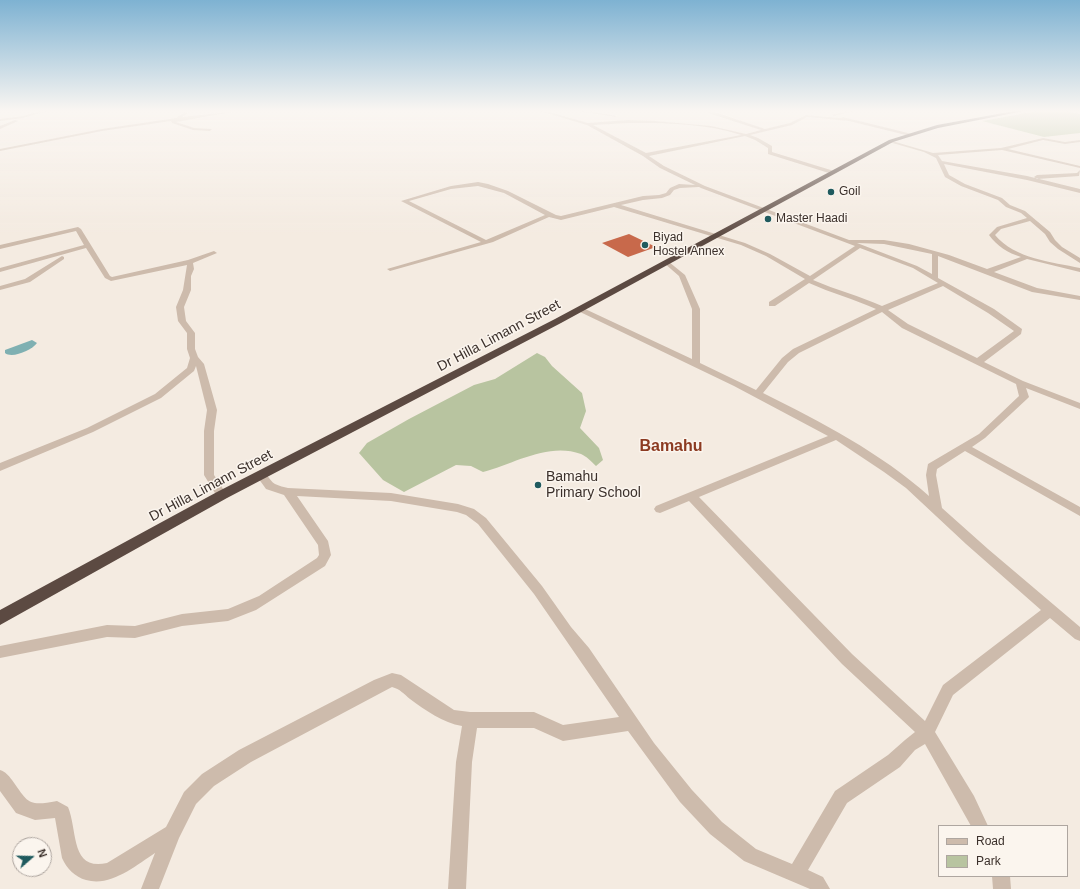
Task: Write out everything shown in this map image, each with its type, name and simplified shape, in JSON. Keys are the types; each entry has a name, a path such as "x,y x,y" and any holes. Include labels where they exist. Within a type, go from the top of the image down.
{"highway":[{"name":"Dr Hilla Limann Street","path":"0,618 222,495 580,310 869,152"}],"street":[{"path":"640,152 662,168 703,187 762,211 914,268 944,283 1018,329 1018,332 978,362"},
{"path":"645,155 657,152"},
{"path":"770,152 832,172"},
{"path":"929,152 934,154 954,152"},
{"path":"1015,152 1080,168"},
{"path":"934,154 942,162 947,176 1000,199 1008,206 1023,212 1031,218 1048,233 1052,241 1066,252 1079,257 1078,270 1028,257 1001,245 992,236 999,228 1031,218"},
{"path":"942,162 1027,178 1080,191"},
{"path":"1027,178 1080,173"},
{"path":"486,242 404,201 458,187 479,184 515,196 549,215 561,218 615,205 660,197 668,194 672,189 679,186 703,187"},
{"path":"615,205 718,236 768,255 822,288 853,296 882,309 905,326 1020,383 1080,406"},
{"path":"390,269 486,242 506,235 530,222 549,215"},
{"path":"0,247 78,229 107,277 111,279 190,262 214,252"},
{"path":"842,241 884,242 935,253 989,271 1035,290 1076,298 1080,305"},
{"path":"0,270 88,246"},
{"path":"772,304 858,247"},
{"path":"0,288 29,280 51,264 72,254 73,251"},
{"path":"935,253 935,278"},
{"path":"989,271 1028,257"},
{"path":"190,262 191,269 188,276 187,290 180,307 182,320 191,333 190,349 194,358 200,364 212,410 209,431 209,475 222,495"},
{"path":"667,263 682,275 696,309 696,365"},
{"path":"757,395 785,360 796,351 882,309 944,283"},
{"path":"580,310 757,395 835,437 890,470 1006,573 1080,634"},
{"path":"0,467 134,409 158,396 191,369 194,358"},
{"path":"937,511 930,475 932,467 982,436 1024,396 1020,383"},
{"path":"660,509 835,437"},
{"path":"965,447 1080,512"},
{"path":"261,475 270,486 288,492 391,497 458,508 470,512 482,521 538,590 566,631 584,653 632,724 686,796 716,828 750,854 795,875 817,883 821,889"},
{"path":"0,652 107,631 120,634 137,633 177,620 228,615 251,607 321,562 326,554 324,544 288,492"},
{"path":"691,496 847,659 927,733 968,802 980,825"},
{"path":"795,875 841,797 894,761 910,745 927,733 948,690 1051,610"},
{"path":"150,889 172,833 190,798 208,780 245,756 379,685 392,680 401,682 414,693 452,717 470,720 534,720 563,733 632,724"},
{"path":"457,889 464,762 470,720"},
{"path":"0,778 21,807 28,811 39,814 57,809 62,813 71,858 82,870 96,874 110,871 172,833"},
{"path":"1001,877 1002,889"}],"green space":[{"path":"537,353 545,357 552,366 582,393 586,411 580,428 599,448 603,460 596,466 581,454 569,451 544,452 483,472 471,466 456,465 404,492 383,480 359,453 367,443 409,419 474,385 495,379"}],"water":[{"path":"32,340 37,343 27,351 12,355 5,353 5,350"}],"building":[{"name":"Biyad Hostel Annex","path":"629,234 656,247 628,257 602,243"}],"place":[{"name":"Goil","path":"831,192"},
{"name":"Master Haadi","path":"768,219"},
{"name":"Biyad Hostel Annex","path":"645,245"},
{"name":"Bamahu Primary School","path":"538,485"}],"district":[{"name":"Bamahu","path":"671,447"}]}
